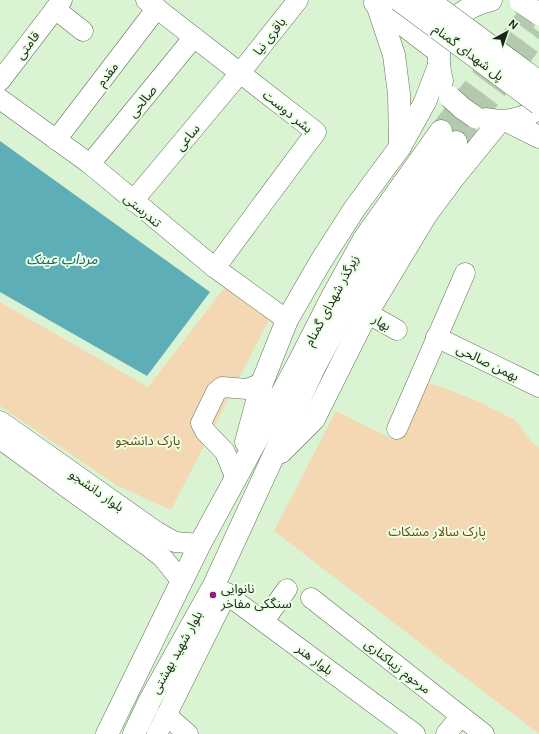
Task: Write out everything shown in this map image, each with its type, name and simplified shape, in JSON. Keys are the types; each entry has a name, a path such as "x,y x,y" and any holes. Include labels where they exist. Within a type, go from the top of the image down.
{"highway":[{"name":"پل شهدای گمنام","path":"399,0 539,106"},
{"path":"374,2 386,6 396,4 402,0"},
{"name":"پل شهدای گمنام","path":"428,0 539,82"},
{"path":"236,479 262,383 287,320 321,261 355,208 400,147 425,102 439,60 443,36 451,22 463,11 479,1"},
{"path":"515,1 539,14"},
{"path":"374,2 439,60 442,83 450,97 462,108 475,117 503,122 539,137"},
{"path":"374,2 394,55 399,94 400,147"},
{"path":"270,463 314,419 367,313 426,215 455,176 503,122 522,117 539,106"},
{"name":"زیرگذر شهدای گمنام","path":"236,479 364,239 448,136 351,300 315,366 270,463"},
{"name":"بلوار شهید بهشتی","path":"134,734 150,700 217,595 270,463"},
{"name":"بلوار شهید بهشتی","path":"107,734 200,544 236,479"},
{"path":"121,734 164,647 168,611"}],"street":[{"name":"باقری نیا","path":"240,73 298,0"},
{"name":"بشر دوست","path":"152,4 316,132 215,268"},
{"name":"مقدم","path":"56,140 152,4"},
{"name":"قامتی","path":"0,81 58,5 84,31"},
{"name":"صالحی","path":"90,164 194,37"},
{"name":"ساعی","path":"133,201 240,73"},
{"name":"تندرستی","path":"0,99 90,164 215,268 287,320"},
{"path":"397,429 465,273"},
{"name":"بهار","path":"367,313 397,330"},
{"name":"بهمن صالحی","path":"436,337 539,388"},
{"path":"236,479 225,452 205,431 201,423 216,392 222,386 247,389 262,383"},
{"name":"بلوار دانشجو","path":"0,421 153,539 163,558 182,582"},
{"name":"بلوار دانشجو","path":"0,439 153,539 200,544"},
{"path":"264,621 287,589"},
{"path":"157,734 217,595"},
{"name":"بلوار هنر","path":"217,595 264,621 388,724"},
{"name":"بلوار هنر","path":"217,595 388,724 415,734"},
{"name":"مرحوم زیباکناری","path":"311,598 484,734"},
{"path":"166,715 188,734"},
{"path":"446,734 461,716"}],"green space":[{"name":"پارک دانشجو","path":"228,283 272,314 171,510 116,485 0,406 0,302 148,387"},
{"name":"پارک سالار مشکات","path":"418,381 439,386 475,400 515,420 531,441 539,448 539,734 274,531 336,411 394,440"}],"water":[{"name":"مرداب عینک","path":"0,141 210,292 147,376 0,292"}],"tunnel":[{"path":"441,131 539,2"},
{"path":"456,142 539,32"}],"place":[{"name":"نانوایی سنگکی مفاخر","path":"213,595"}]}
